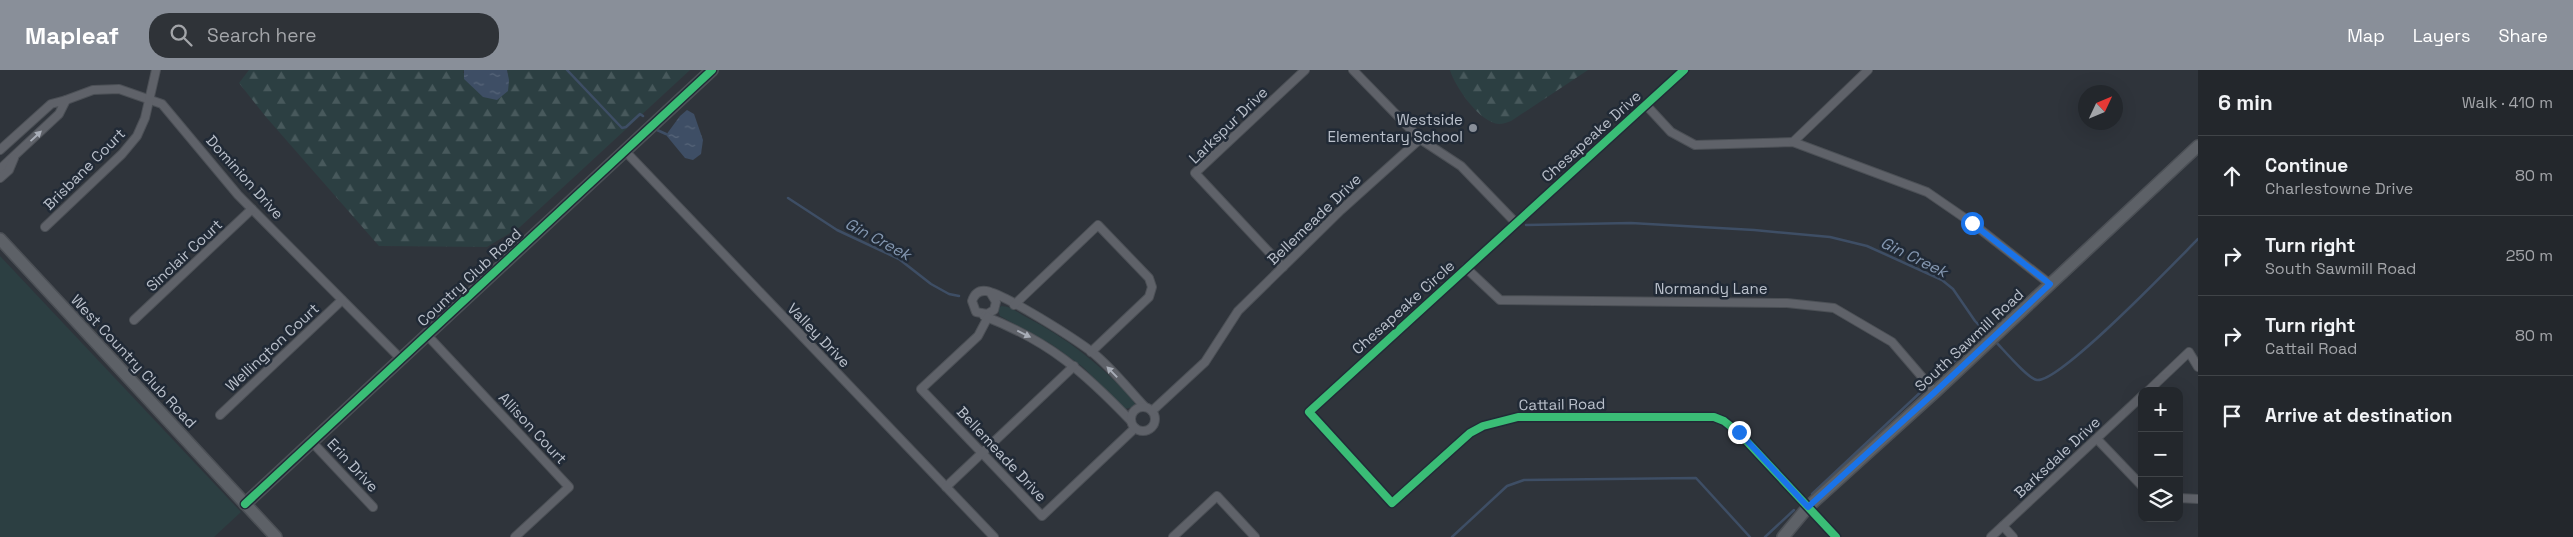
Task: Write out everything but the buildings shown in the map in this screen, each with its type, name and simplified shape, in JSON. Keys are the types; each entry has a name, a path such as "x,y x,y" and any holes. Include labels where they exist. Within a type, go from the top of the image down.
{"street":[{"name":"Brisbane Court","path":"45,227 122,154 137,136 145,118 156,70"},
{"name":"Country Club Road","path":"245,504 712,70"},
{"name":"Larkspur Drive","path":"1283,267 1195,172 1305,70"},
{"path":"1353,70 1420,139 1461,166 1516,223"},
{"name":"Chesapeake Drive","path":"1516,223 1684,70"},
{"path":"1793,142 1868,70"},
{"name":"Dominion Drive","path":"0,150 51,104 102,89 119,89 162,104 252,209 401,359"},
{"path":"0,169 60,114 66,100"},
{"path":"1646,105 1671,132 1695,145 1793,142 1927,192 1972,223 2050,284"},
{"name":"Bellemeade Drive","path":"1149,409 1205,362 1235,314 1341,210 1420,139"},
{"name":"South Sawmill Road","path":"1783,537 1808,507 1935,392 2198,146"},
{"name":"Valley Drive","path":"625,151 994,537"},
{"path":"0,178 9,170 16,154"},
{"name":"Sinclair Court","path":"134,320 252,209"},
{"name":"Chesapeake Circle","path":"1309,412 1516,223"},
{"path":"1014,304 1098,225 1149,278 1152,287 1149,297 1091,352"},
{"name":"West Country Club Road","path":"0,239 276,537"},
{"name":"Normandy Lane","path":"1466,268 1500,300 1787,302 1834,308 1892,342 1935,392"},
{"path":"979,292 990,292 1014,304 1091,352 1149,409 1155,423 1150,429 1142,431 1133,425 1074,366 1039,341 979,314 974,309 973,297 979,292"},
{"path":"979,314 991,313 996,306 995,298 990,292"},
{"name":"Wellington Court","path":"220,415 342,300"},
{"name":"Bellemeade Drive","path":"988,317 978,336 922,389 1042,516 1133,425"},
{"name":"Allison Court","path":"427,335 569,487 515,537"},
{"path":"2152,387 2189,352 2198,367"},
{"path":"946,487 1074,366"},
{"name":"Barksdale Drive","path":"1991,537 2138,400"},
{"path":"1133,425 1134,410 1149,409"},
{"name":"Cattail Road","path":"1309,412 1392,503 1470,433 1501,421 1518,417 1702,416 1724,421 1739,432 1836,537"},
{"path":"2096,439 2138,482"},
{"name":"Erin Drive","path":"312,442 373,507"},
{"path":"1174,537 1218,496 1255,537"},
{"path":"2183,498 2198,499"},
{"path":"2003,526 2013,537"}],"green space":[{"path":"249,70 464,70 463,73 508,73 507,70 690,70 520,227 487,247 379,246 266,117 239,83"},
{"path":"1450,70 1588,70 1511,121 1499,124 1484,118 1476,111 1457,85"},
{"path":"0,256 241,512 214,537 0,537"},
{"path":"1001,306 1011,308 1041,325 1082,352 1131,397 1135,404 1133,407 1125,409 1083,367 1051,344 1000,316 998,310"}],"water":[{"path":"464,70 507,70 509,80 508,91 497,100 483,97 464,79"},
{"path":"687,110 694,114 703,140 701,154 693,160 685,158 666,135 680,116"}],"waterway":[{"path":"567,70 622,128 626,127 640,114 643,116"},
{"path":"657,130 666,134"},
{"name":"Gin Creek","path":"788,198 837,230 899,259 931,284 949,294 959,296"},
{"name":"Gin Creek","path":"1526,225 1631,223 1754,230 1830,237 1867,246 1942,280 1953,289 1975,321 1989,336"},
{"name":"Gin Creek","path":"1995,341 2033,378 2037,380 2050,376 2092,343 2118,319 2198,239"},
{"path":"1937,377 1986,333"},
{"path":"1812,494 1925,388"},
{"path":"1452,537 1507,486 1524,480 1696,478 1750,537"},
{"path":"1765,537 1794,510"}],"cycle path":[{"path":"245,504 712,70"},
{"path":"1684,70 1309,412 1392,503 1470,433 1483,426 1518,417 1714,417 1724,421 1739,433 1836,537"}],"place":[{"name":"Westside Elementary School","path":"1473,128"}],"route":[{"path":"1739,432 1808,507 2050,284 1972,223"}]}
